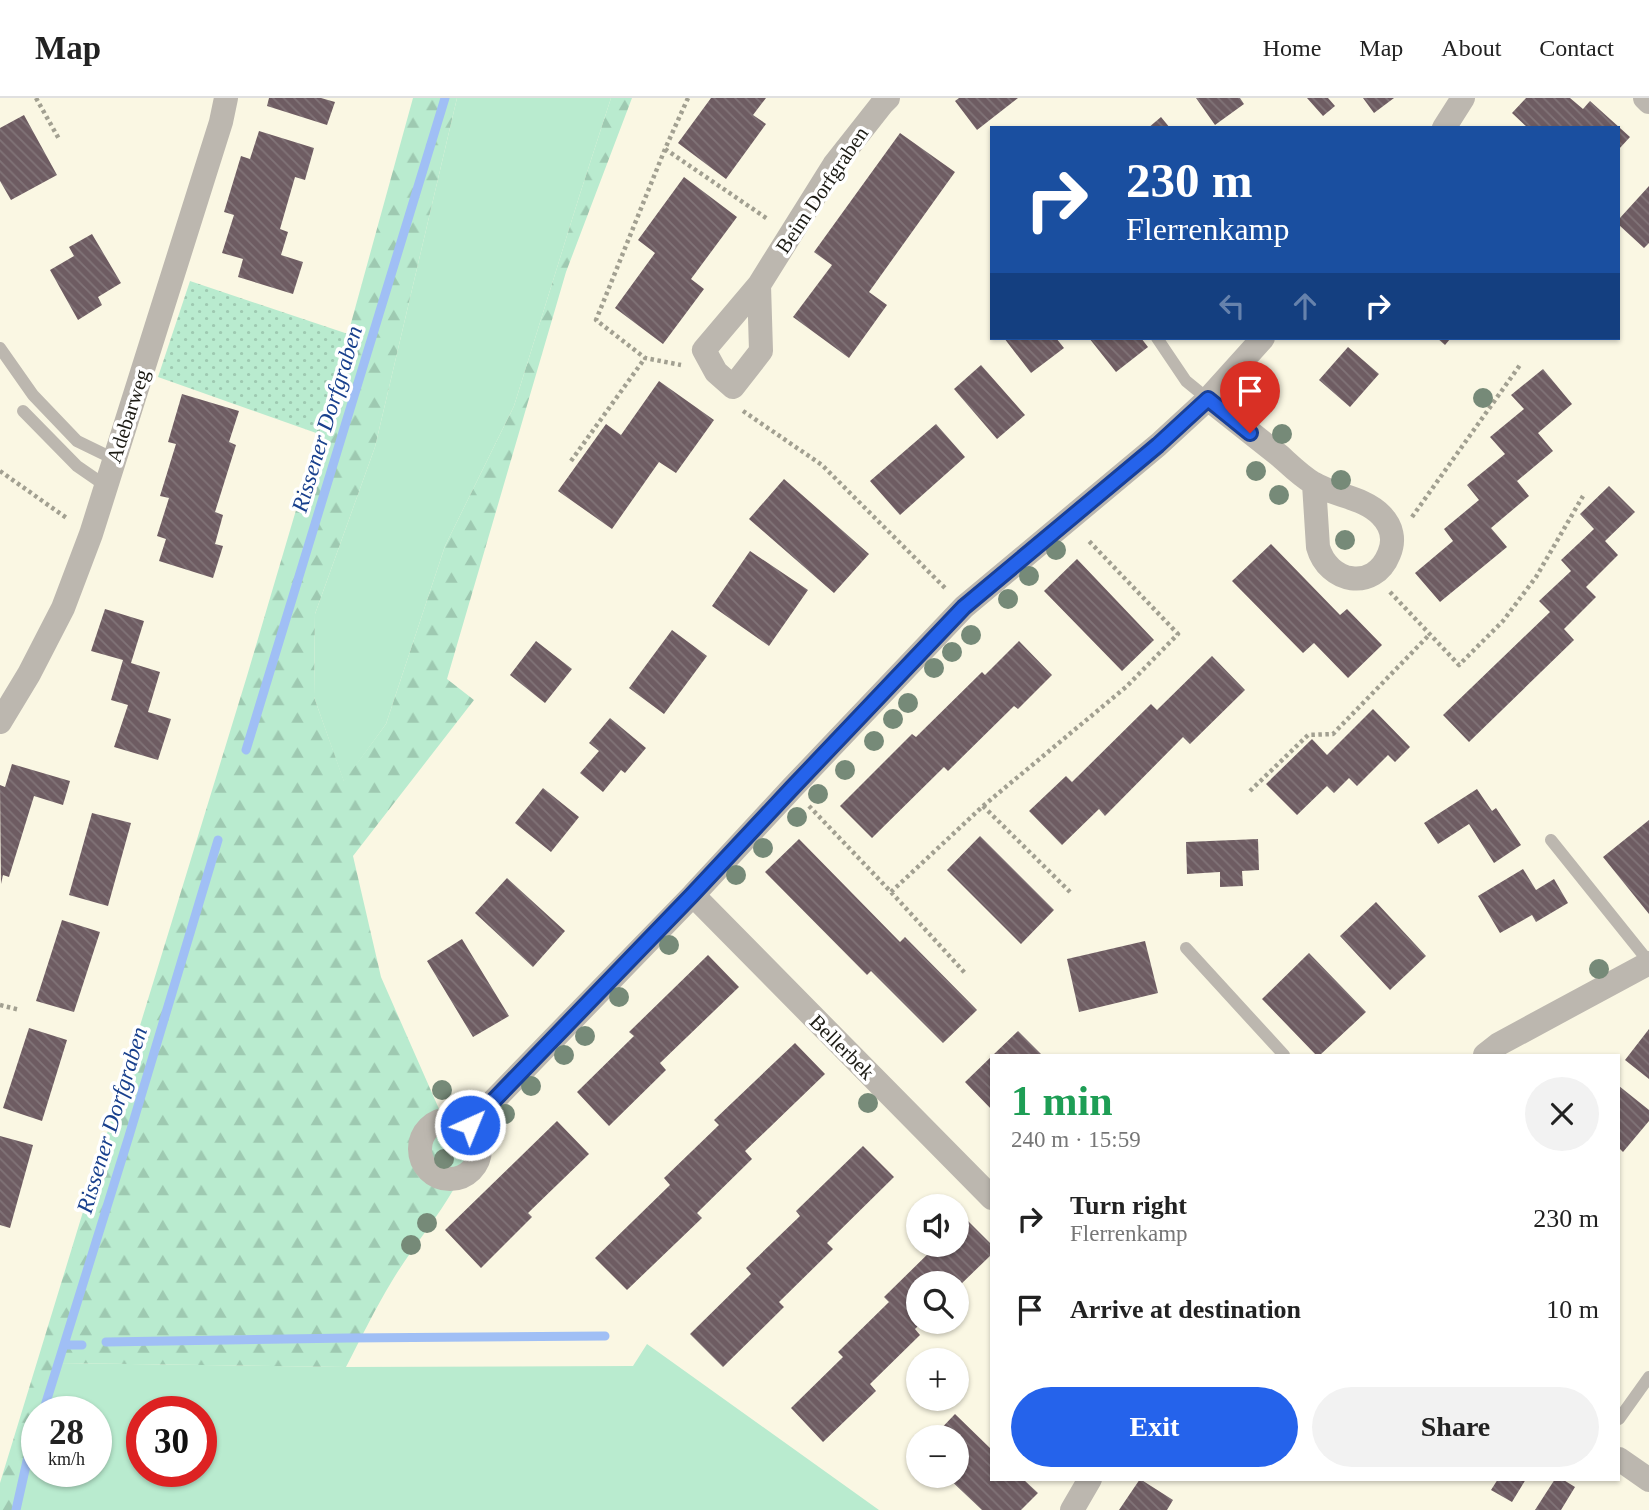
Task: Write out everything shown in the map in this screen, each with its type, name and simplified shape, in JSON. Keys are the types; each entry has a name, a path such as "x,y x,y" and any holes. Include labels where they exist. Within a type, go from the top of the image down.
{"street":[{"name":"Adebarweg","path":"0,722 29,674 63,608 91,534 221,122 226,98"},
{"name":"Beim Dorfgraben","path":"724,380 704,350 759,285 834,165 888,98"},
{"path":"1445,126 1464,98"},
{"path":"1645,98 1649,102"},
{"path":"724,380 761,351 759,285"},
{"path":"470,1125 964,607 1158,445 1208,399 1261,340"},
{"path":"1208,399 1314,484 1379,512 1387,521 1392,546 1381,567 1372,574 1362,578 1342,576 1333,571 1321,557 1314,484"},
{"name":"Bellerbek","path":"692,895 990,1196"},
{"path":"1486,1054 1499,1044 1649,962"},
{"path":"1620,1460 1649,1479"},
{"path":"1072,1510 1089,1481"}],"lane":[{"path":"1158,340 1186,381 1208,399"},
{"path":"0,348 33,395 77,441 114,459"},
{"path":"23,411 76,466 106,486"},
{"path":"1550,840 1649,962"},
{"path":"1186,948 1283,1054"},
{"path":"1620,1418 1649,1377"}],"path":[{"path":"36,98 59,139"},
{"path":"688,98 664,149 596,320 645,358 724,380 742,410 822,465 964,607"},
{"path":"664,149 789,234"},
{"path":"571,461 645,358"},
{"path":"1392,546 1520,365"},
{"path":"0,471 91,534"},
{"path":"1372,574 1460,664 1503,621 1536,577 1583,496"},
{"path":"891,892 983,806 1126,687 1178,634 1069,520"},
{"path":"1251,791 1308,735 1332,734 1430,634"},
{"path":"792,788 965,973"},
{"path":"983,806 1070,892"},
{"path":"0,1005 20,1010"}],"green space":[{"path":"413,98 457,98 375,447 315,614 314,697 344,781 386,724 445,546 514,406 611,98 632,98 566,272 447,679 474,700 353,856 381,977 443,1118 465,1124 475,1132 479,1138 479,1159 461,1178 399,1269 346,1367 58,1363 48,1396 27,1396 247,676 348,334"},
{"path":"457,98 611,98 514,406 445,546 386,724 344,782 314,697 315,614 375,447"},
{"path":"190,281 348,334 319,434 158,377"},
{"path":"647,1344 879,1510 16,1510 21,1487 112,1487 112,1396 48,1396 58,1363 346,1367 633,1366"},
{"path":"21,1414 21,1487 16,1510 0,1510 0,1483"}],"building":[{"path":"269,98 321,98 335,102 327,125 267,106"},
{"path":"711,98 766,98 753,115 766,124 726,179 678,143"},
{"path":"959,98 1018,98 977,130 955,101"},
{"path":"1196,98 1240,98 1244,104 1215,125"},
{"path":"1307,98 1328,98 1335,106 1323,116"},
{"path":"1363,98 1394,98 1374,113"},
{"path":"1526,98 1570,98 1583,109 1590,101 1618,126 1526,126 1512,113"},
{"path":"24,115 57,175 11,200 0,181 0,128"},
{"path":"1161,117 1168,126 1150,126"},
{"path":"1620,128 1630,137 1620,148"},
{"path":"259,131 314,148 305,180 295,177 280,229 288,232 281,255 303,262 293,294 238,277 243,259 222,253 234,215 224,212 241,156 250,159"},
{"path":"900,133 955,172 869,292 887,305 849,358 793,317 832,265 814,252"},
{"path":"684,177 737,217 691,279 704,289 663,344 615,308 655,253 638,240"},
{"path":"1649,186 1649,243 1644,248 1620,226 1620,218"},
{"path":"92,234 121,283 98,297 102,305 78,320 50,270 74,256 69,247"},
{"path":"1006,340 1058,340 1064,348 1031,373"},
{"path":"1091,340 1143,340 1148,347 1116,372"},
{"path":"1348,347 1379,374 1350,407 1319,380"},
{"path":"981,365 1025,415 997,439 954,389"},
{"path":"1543,369 1572,404 1538,433 1553,451 1517,481 1529,496 1491,528 1507,547 1440,602 1415,573 1453,541 1444,529 1479,500 1467,485 1505,454 1490,437 1524,409 1511,395"},
{"path":"659,381 714,420 676,473 659,462 612,529 558,491 606,424 621,435"},
{"path":"182,394 239,411 229,442 236,445 215,512 223,515 215,544 223,546 213,578 159,561 166,539 157,536 169,498 160,496 176,444 168,442"},
{"path":"936,424 965,457 900,515 870,481"},
{"path":"784,479 869,554 834,593 749,519"},
{"path":"1609,486 1635,512 1605,541 1618,555 1586,587 1596,597 1564,629 1574,640 1469,742 1443,715 1550,612 1539,601 1571,571 1561,560 1594,529 1580,514"},
{"path":"1271,544 1340,615 1347,609 1382,645 1348,678 1314,643 1303,653 1232,581"},
{"path":"750,551 808,590 769,646 712,606"},
{"path":"1077,559 1154,640 1122,671 1044,591"},
{"path":"105,609 144,621 131,663 160,672 148,712 171,719 158,760 114,747 128,705 111,700 123,660 91,651"},
{"path":"672,630 707,656 664,714 629,688"},
{"path":"536,641 572,669 545,703 510,675"},
{"path":"1019,641 1052,675 1018,709 1014,706 948,771 944,767 872,838 840,806 912,734 916,737 982,672 985,675"},
{"path":"1212,656 1245,690 1190,744 1183,737 1105,816 1099,809 1062,845 1029,811 1066,776 1072,782 1151,704 1157,710"},
{"path":"1373,709 1410,747 1395,762 1388,755 1357,786 1349,778 1334,793 1327,786 1297,815 1266,784 1312,739 1327,755"},
{"path":"610,718 646,748 625,773 621,770 603,792 580,773 599,751 589,743"},
{"path":"12,764 70,781 63,805 34,796 9,877 3,875 1,884 0,785 5,787"},
{"path":"543,788 579,817 551,852 515,823"},
{"path":"1477,789 1492,811 1496,808 1521,845 1494,863 1469,824 1438,844 1424,823"},
{"path":"92,813 131,823 108,906 69,895"},
{"path":"1649,820 1649,914 1603,857"},
{"path":"980,836 1054,910 1021,944 947,870"},
{"path":"799,839 900,942 905,937 977,1010 943,1043 871,971 867,975 765,872"},
{"path":"1258,839 1259,870 1242,871 1243,886 1220,887 1220,872 1187,874 1186,842"},
{"path":"1523,869 1536,890 1554,879 1568,903 1536,922 1532,915 1500,933 1478,896"},
{"path":"507,878 565,931 533,967 475,913"},
{"path":"1376,902 1426,956 1390,990 1340,936"},
{"path":"62,920 100,932 74,1012 36,1001"},
{"path":"462,939 509,1016 473,1037 427,961"},
{"path":"1145,941 1158,993 1079,1012 1067,959"},
{"path":"1309,953 1366,1012 1321,1054 1315,1054 1262,999"},
{"path":"708,955 739,987 660,1063 666,1070 609,1126 577,1092 634,1036 629,1032"},
{"path":"29,1028 67,1040 42,1121 3,1108"},
{"path":"1649,1029 1649,1079 1625,1060"},
{"path":"1018,1031 1041,1054 994,1054"},
{"path":"795,1043 825,1074 745,1151 752,1159 697,1213 702,1218 627,1290 595,1258 670,1185 664,1178 719,1125 714,1120"},
{"path":"990,1058 990,1108 965,1082"},
{"path":"1620,1087 1649,1110 1649,1121 1623,1152 1620,1149"},
{"path":"557,1121 589,1154 528,1213 532,1217 481,1268 445,1230"},
{"path":"0,1136 33,1145 10,1228 0,1225"},
{"path":"863,1146 894,1177 827,1243 833,1249 779,1302 784,1307 723,1367 690,1334 751,1274 746,1268 800,1216 796,1211"},
{"path":"969,1222 990,1243 990,1256 969,1276 969,1271 910,1271 925,1257 969,1257"},
{"path":"906,1275 906,1334 920,1335 870,1384 876,1391 823,1442 791,1408 843,1357 838,1352 889,1302 884,1297"},
{"path":"955,1414 966,1425 944,1425"},
{"path":"969,1428 990,1448 990,1481 1025,1481 1038,1493 1021,1510 982,1510 959,1488 969,1488"},
{"path":"1139,1481 1143,1481 1173,1500 1167,1510 1119,1510"},
{"path":"1497,1481 1525,1481 1512,1502 1491,1490"},
{"path":"1554,1481 1565,1481 1575,1487 1561,1510 1535,1510"}],"waterway":[{"name":"Rissener Dorfgraben","path":"246,750 445,98"},
{"name":"Rissener Dorfgraben","path":"48,1396 218,840"},
{"path":"106,1342 605,1336"},
{"path":"64,1345 82,1345"},
{"name":"Rissener Dorfgraben","path":"16,1510 21,1487"}],"route":[{"path":"470,1125 964,607 1158,445 1208,399 1250,433"}]}
